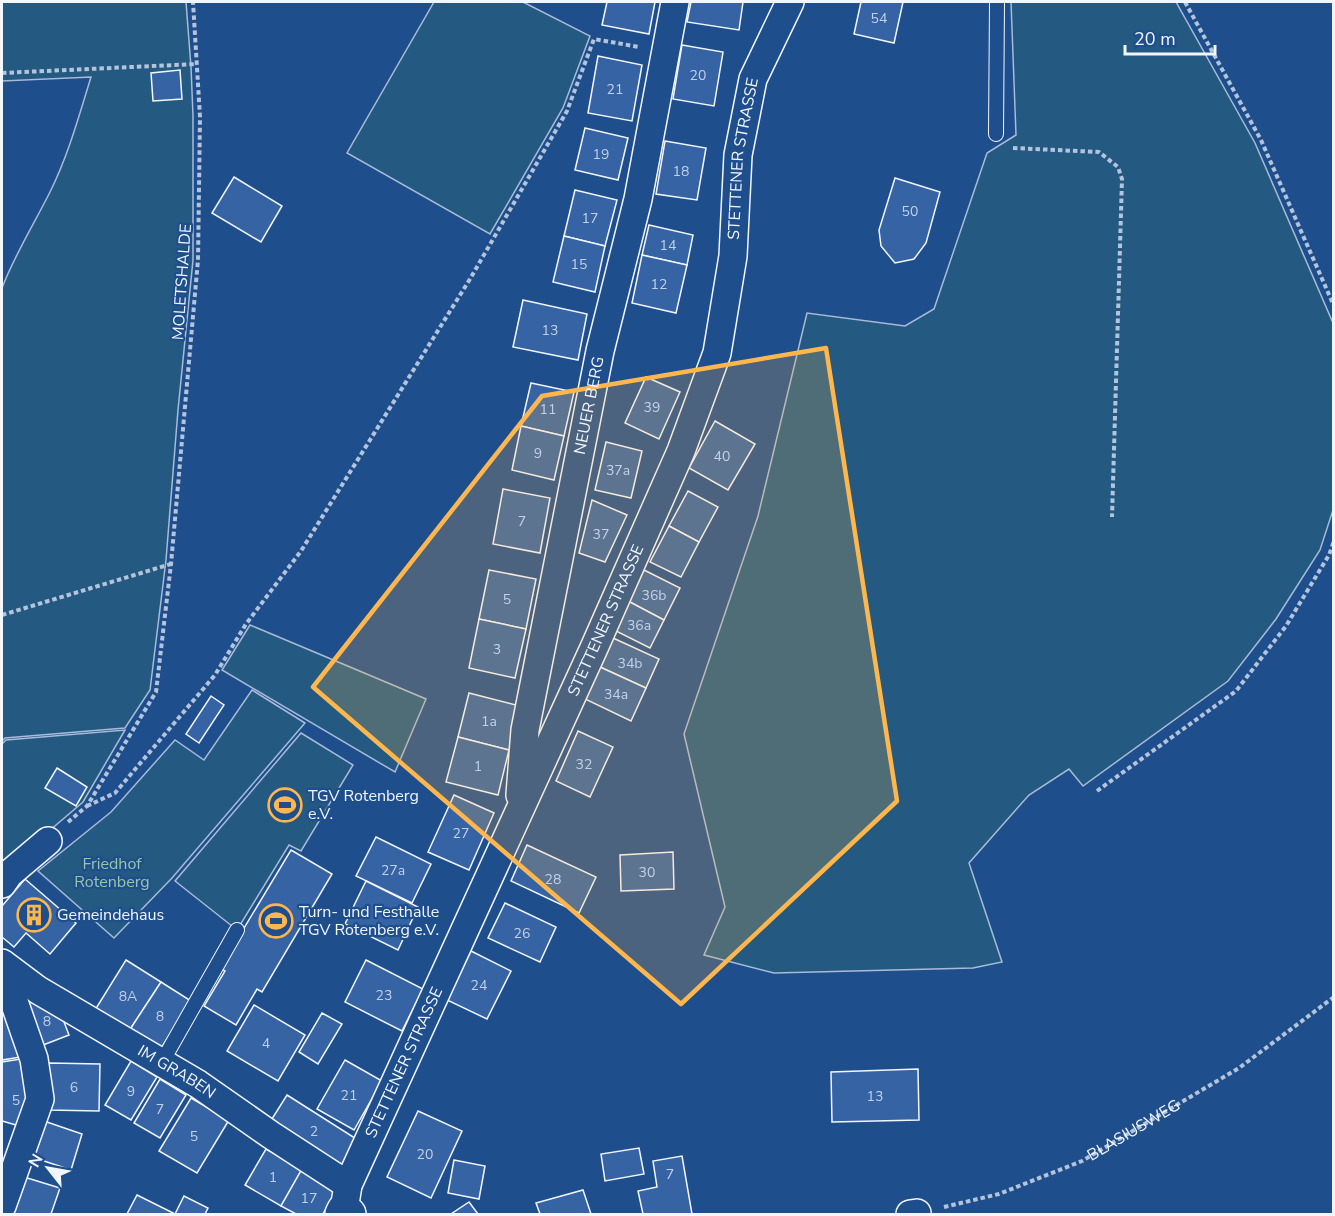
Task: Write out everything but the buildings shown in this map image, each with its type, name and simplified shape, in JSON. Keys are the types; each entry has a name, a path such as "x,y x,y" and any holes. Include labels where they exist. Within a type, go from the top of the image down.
{"street":[{"name":"NEUER BERG","path":"518,813 525,730 600,351 638,199 675,2"},
{"name":"STETTENER STRASSE","path":"346,1206 518,813 681,451 717,353 733,256 738,155 753,79 790,2"},
{"path":"2,885 9,874 48,841"},
{"path":"2,965 34,1059 40,1099 2,1201"},
{"name":"IM GRABEN","path":"2,965 38,990 198,1084 271,1135 346,1206"}],"lane":[{"path":"996,134 997,2"},
{"path":"162,1062 237,930"}],"path":[{"name":"MOLETSHALDE","path":"87,806 156,692 171,564 198,260 200,117 193,2"},
{"path":"1185,2 1261,140 1334,306"},
{"path":"48,841 87,806 115,793 215,675 246,624 301,551 470,279 567,111 594,39 666,52"},
{"path":"2,73 197,63"},
{"path":"996,134 1002,144 1010,147 1099,152 1118,167 1122,179 1112,516"},
{"path":"1097,791 1236,691 1286,626 1329,555 1334,541"},
{"path":"2,615 171,564"},
{"name":"BLASIUSWEG","path":"914,1214 999,1194 1082,1161 1239,1068 1334,997"}],"highlighted area":[{"path":"826,348 897,801 681,1004 313,687 542,396"}],"green space":[{"path":"2,2 186,2 193,116 193,260 166,560 150,690 125,728 5,738 2,741 2,288 62,164 91,77 2,81"},
{"path":"434,2 523,2 590,36 563,108 490,234 347,153"},
{"path":"1011,2 1176,2 1255,143 1333,323 1333,510 1320,550 1276,619 1228,681 1083,786 1069,769 1029,795 969,863 1002,962 973,968 774,973 704,955 725,907 684,734 758,516 807,313 905,326 934,309 987,153 1016,135"},
{"path":"250,625 426,699 395,772 222,670"},
{"name":"Friedhof Rotenberg","path":"252,690 305,723 172,878 114,938 38,871 111,812 175,740 204,760"},
{"name":"Friedhof Rotenberg","path":"125,730 83,802 2,871 2,744 6,740"},
{"name":"TGV Rotenberg e.V.","path":"301,733 353,765 301,851 289,845 237,930 175,881"}],"place":[{"name":"TGV Rotenberg e.V.","path":"285,805"},
{"name":"Gemeindehaus","path":"34,915"},
{"name":"Turn- und Festhalle TGV Rotenberg e.V.","path":"276,921"}]}
